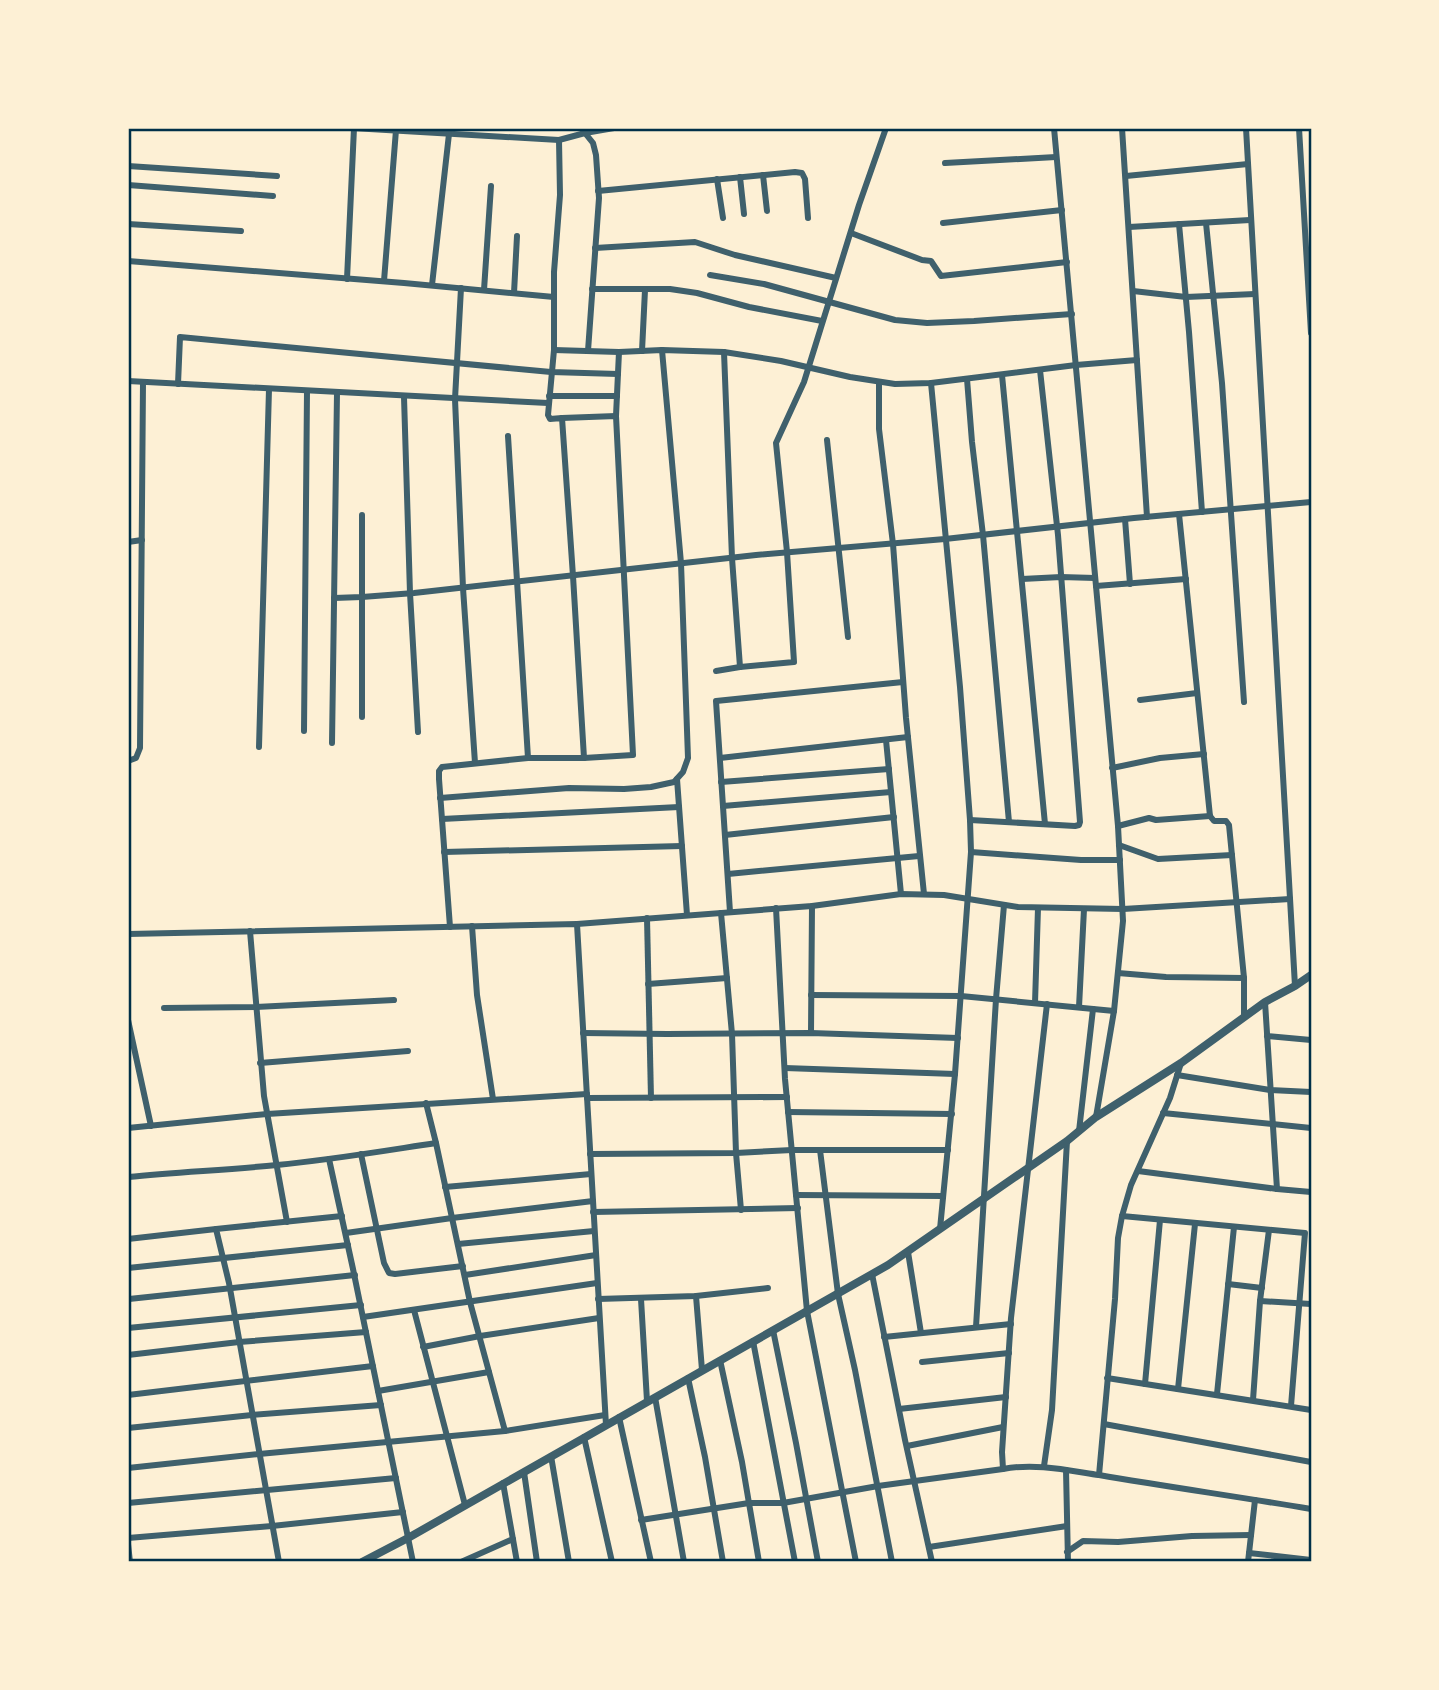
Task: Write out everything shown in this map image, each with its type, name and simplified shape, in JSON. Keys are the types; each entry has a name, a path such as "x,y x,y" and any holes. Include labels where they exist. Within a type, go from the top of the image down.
{"street":[{"path":"347,278 353,128 559,140 584,130 614,128"},
{"path":"521,128 526,138"},
{"path":"716,671 794,662 776,443 804,382 886,128"},
{"path":"1054,128 1118,826 1123,909 1114,1011 1096,1117"},
{"path":"1122,128 1147,517"},
{"path":"1246,128 1295,986"},
{"path":"1299,128 1311,333"},
{"path":"384,281 396,130"},
{"path":"584,130 593,143 596,155 598,191 588,351"},
{"path":"432,285 449,134"},
{"path":"559,140 560,195 554,272 554,350 548,415 550,419 616,416"},
{"path":"945,163 1056,157"},
{"path":"1126,176 1248,164"},
{"path":"128,166 277,176"},
{"path":"598,191 795,172 802,173 805,179 808,218"},
{"path":"763,175 767,211"},
{"path":"740,177 744,214"},
{"path":"718,179 723,218"},
{"path":"128,185 273,196"},
{"path":"484,290 491,186"},
{"path":"943,223 1062,210"},
{"path":"1129,227 1250,220"},
{"path":"1206,223 1222,383 1244,702"},
{"path":"128,224 241,231"},
{"path":"1180,224 1202,512"},
{"path":"850,233 931,261 942,276 1066,262"},
{"path":"514,293 517,236"},
{"path":"595,248 695,242 736,255 836,278"},
{"path":"128,261 554,297"},
{"path":"710,275 764,284 895,320 927,323 1072,314"},
{"path":"461,288 455,399 463,587 475,764"},
{"path":"592,289 670,289 822,321"},
{"path":"642,351 645,290"},
{"path":"1133,291 1186,297 1255,295"},
{"path":"178,384 180,337 551,372 618,374"},
{"path":"554,350 724,352 895,384 931,383 1137,360"},
{"path":"440,798 569,788 651,787 674,782 683,772 688,758 681,564 662,350"},
{"path":"450,927 440,798 439,771 442,767 528,758 633,755 616,416 619,352"},
{"path":"724,352 732,558 740,667"},
{"path":"971,820 1075,826 1079,825 1081,818 1040,370"},
{"path":"1002,375 1045,824"},
{"path":"967,379 1009,822"},
{"path":"128,381 455,399 548,400 617,396"},
{"path":"128,761 136,758 140,748 144,382"},
{"path":"879,382 879,429 893,544 903,682 924,894"},
{"path":"931,383 971,820 956,1074 940,1229"},
{"path":"259,747 269,389"},
{"path":"304,731 307,391"},
{"path":"332,743 337,393"},
{"path":"404,397 410,593 418,732"},
{"path":"562,418 584,758"},
{"path":"508,436 528,758"},
{"path":"827,440 848,637"},
{"path":"334,598 410,593 786,552 893,544 1311,502"},
{"path":"1179,514 1210,816 1214,821 1224,821 1229,825 1244,978 1244,1016"},
{"path":"362,515 362,717"},
{"path":"1125,519 1130,584"},
{"path":"128,542 142,540"},
{"path":"1022,579 1095,578"},
{"path":"1096,586 1186,579"},
{"path":"730,912 716,701 903,682"},
{"path":"1140,700 1197,693"},
{"path":"720,758 908,737"},
{"path":"886,740 901,894"},
{"path":"1112,768 1160,758 1204,754"},
{"path":"721,782 889,769"},
{"path":"677,779 687,915"},
{"path":"723,806 891,792"},
{"path":"442,819 679,807"},
{"path":"1118,826 1149,818 1156,820 1210,816"},
{"path":"725,835 894,817"},
{"path":"1119,845 1158,859 1232,855"},
{"path":"444,852 682,846"},
{"path":"971,852 1120,860"},
{"path":"728,874 919,856"},
{"path":"128,934 577,924 812,906 901,894 944,895 1038,908 1084,909 1290,899"},
{"path":"976,1327 1004,905"},
{"path":"811,1033 812,906"},
{"path":"776,908 788,1112 807,1311 856,1562"},
{"path":"1035,1003 1038,908"},
{"path":"1080,1007 1084,909"},
{"path":"721,913 732,1034 733,1098 741,1210"},
{"path":"647,919 651,1098"},
{"path":"577,924 606,1424"},
{"path":"472,926 477,995 493,1099"},
{"path":"250,931 260,1063 287,1222"},
{"path":"1118,973 1244,978"},
{"path":"362,1562 872,1275 1027,1169 1096,1117 1181,1063 1265,1002 1311,975"},
{"path":"648,984 727,978"},
{"path":"811,995 961,996 1114,1011"},
{"path":"164,1008 256,1007 394,1000"},
{"path":"1265,1002 1277,1189"},
{"path":"1003,1469 1003,1427 1011,1324 1046,1004"},
{"path":"1079,1131 1093,1009"},
{"path":"128,1020 151,1126"},
{"path":"583,1033 811,1033 958,1038"},
{"path":"1267,1036 1311,1040"},
{"path":"260,1063 408,1051"},
{"path":"1098,1475 1122,1216 1125,1202 1181,1063"},
{"path":"785,1068 956,1074"},
{"path":"1177,1076 1270,1090 1311,1092"},
{"path":"128,1128 267,1114 493,1099 587,1096 787,1097"},
{"path":"426,1103 470,1302 505,1431"},
{"path":"788,1112 952,1114"},
{"path":"1163,1113 1311,1128"},
{"path":"1044,1466 1052,1410 1066,1141"},
{"path":"128,1177 276,1165 436,1143"},
{"path":"820,1150 838,1294 892,1562"},
{"path":"590,1154 948,1150"},
{"path":"360,1154 384,1264 389,1272 395,1274 463,1266"},
{"path":"329,1159 413,1562"},
{"path":"1138,1171 1311,1192"},
{"path":"445,1187 591,1174"},
{"path":"796,1195 943,1196"},
{"path":"346,1233 593,1201"},
{"path":"593,1212 798,1208"},
{"path":"128,1239 342,1216"},
{"path":"1122,1216 1308,1234 1291,1406"},
{"path":"1145,1384 1160,1220"},
{"path":"1178,1389 1195,1224"},
{"path":"1217,1394 1234,1227"},
{"path":"216,1229 230,1289 279,1562"},
{"path":"1253,1400 1269,1230"},
{"path":"458,1244 594,1231"},
{"path":"128,1268 348,1245"},
{"path":"908,1252 921,1333"},
{"path":"464,1275 596,1255"},
{"path":"129,1299 355,1275"},
{"path":"872,1275 932,1562"},
{"path":"363,1317 597,1283"},
{"path":"1228,1284 1262,1288"},
{"path":"598,1299 696,1296 768,1288"},
{"path":"696,1296 702,1370"},
{"path":"641,1298 651,1399 684,1562"},
{"path":"1261,1301 1311,1304"},
{"path":"128,1328 361,1305"},
{"path":"414,1310 465,1506"},
{"path":"423,1347 599,1318"},
{"path":"884,1337 1011,1324"},
{"path":"773,1330 818,1562"},
{"path":"128,1355 239,1342 366,1332"},
{"path":"753,1341 795,1562"},
{"path":"922,1362 1009,1353"},
{"path":"720,1360 742,1462 759,1562"},
{"path":"128,1395 373,1366"},
{"path":"378,1391 489,1372"},
{"path":"688,1378 723,1562"},
{"path":"1107,1378 1311,1409"},
{"path":"899,1409 1006,1397"},
{"path":"128,1428 381,1405"},
{"path":"128,1468 505,1431 605,1415"},
{"path":"619,1417 651,1562"},
{"path":"1104,1424 1311,1462"},
{"path":"907,1446 1003,1427"},
{"path":"584,1437 612,1562"},
{"path":"551,1456 569,1562"},
{"path":"641,1520 749,1503 783,1503 1016,1466 1044,1466 1311,1509"},
{"path":"1066,1470 1068,1562"},
{"path":"524,1472 537,1562"},
{"path":"128,1503 396,1478"},
{"path":"503,1483 517,1562"},
{"path":"1248,1562 1255,1500"},
{"path":"128,1538 272,1526 402,1511"},
{"path":"929,1547 1067,1526"},
{"path":"1068,1552 1083,1541 1118,1542 1192,1536 1251,1535"},
{"path":"465,1561 513,1539"},
{"path":"128,1544 130,1562"},
{"path":"1249,1553 1311,1560"}]}
